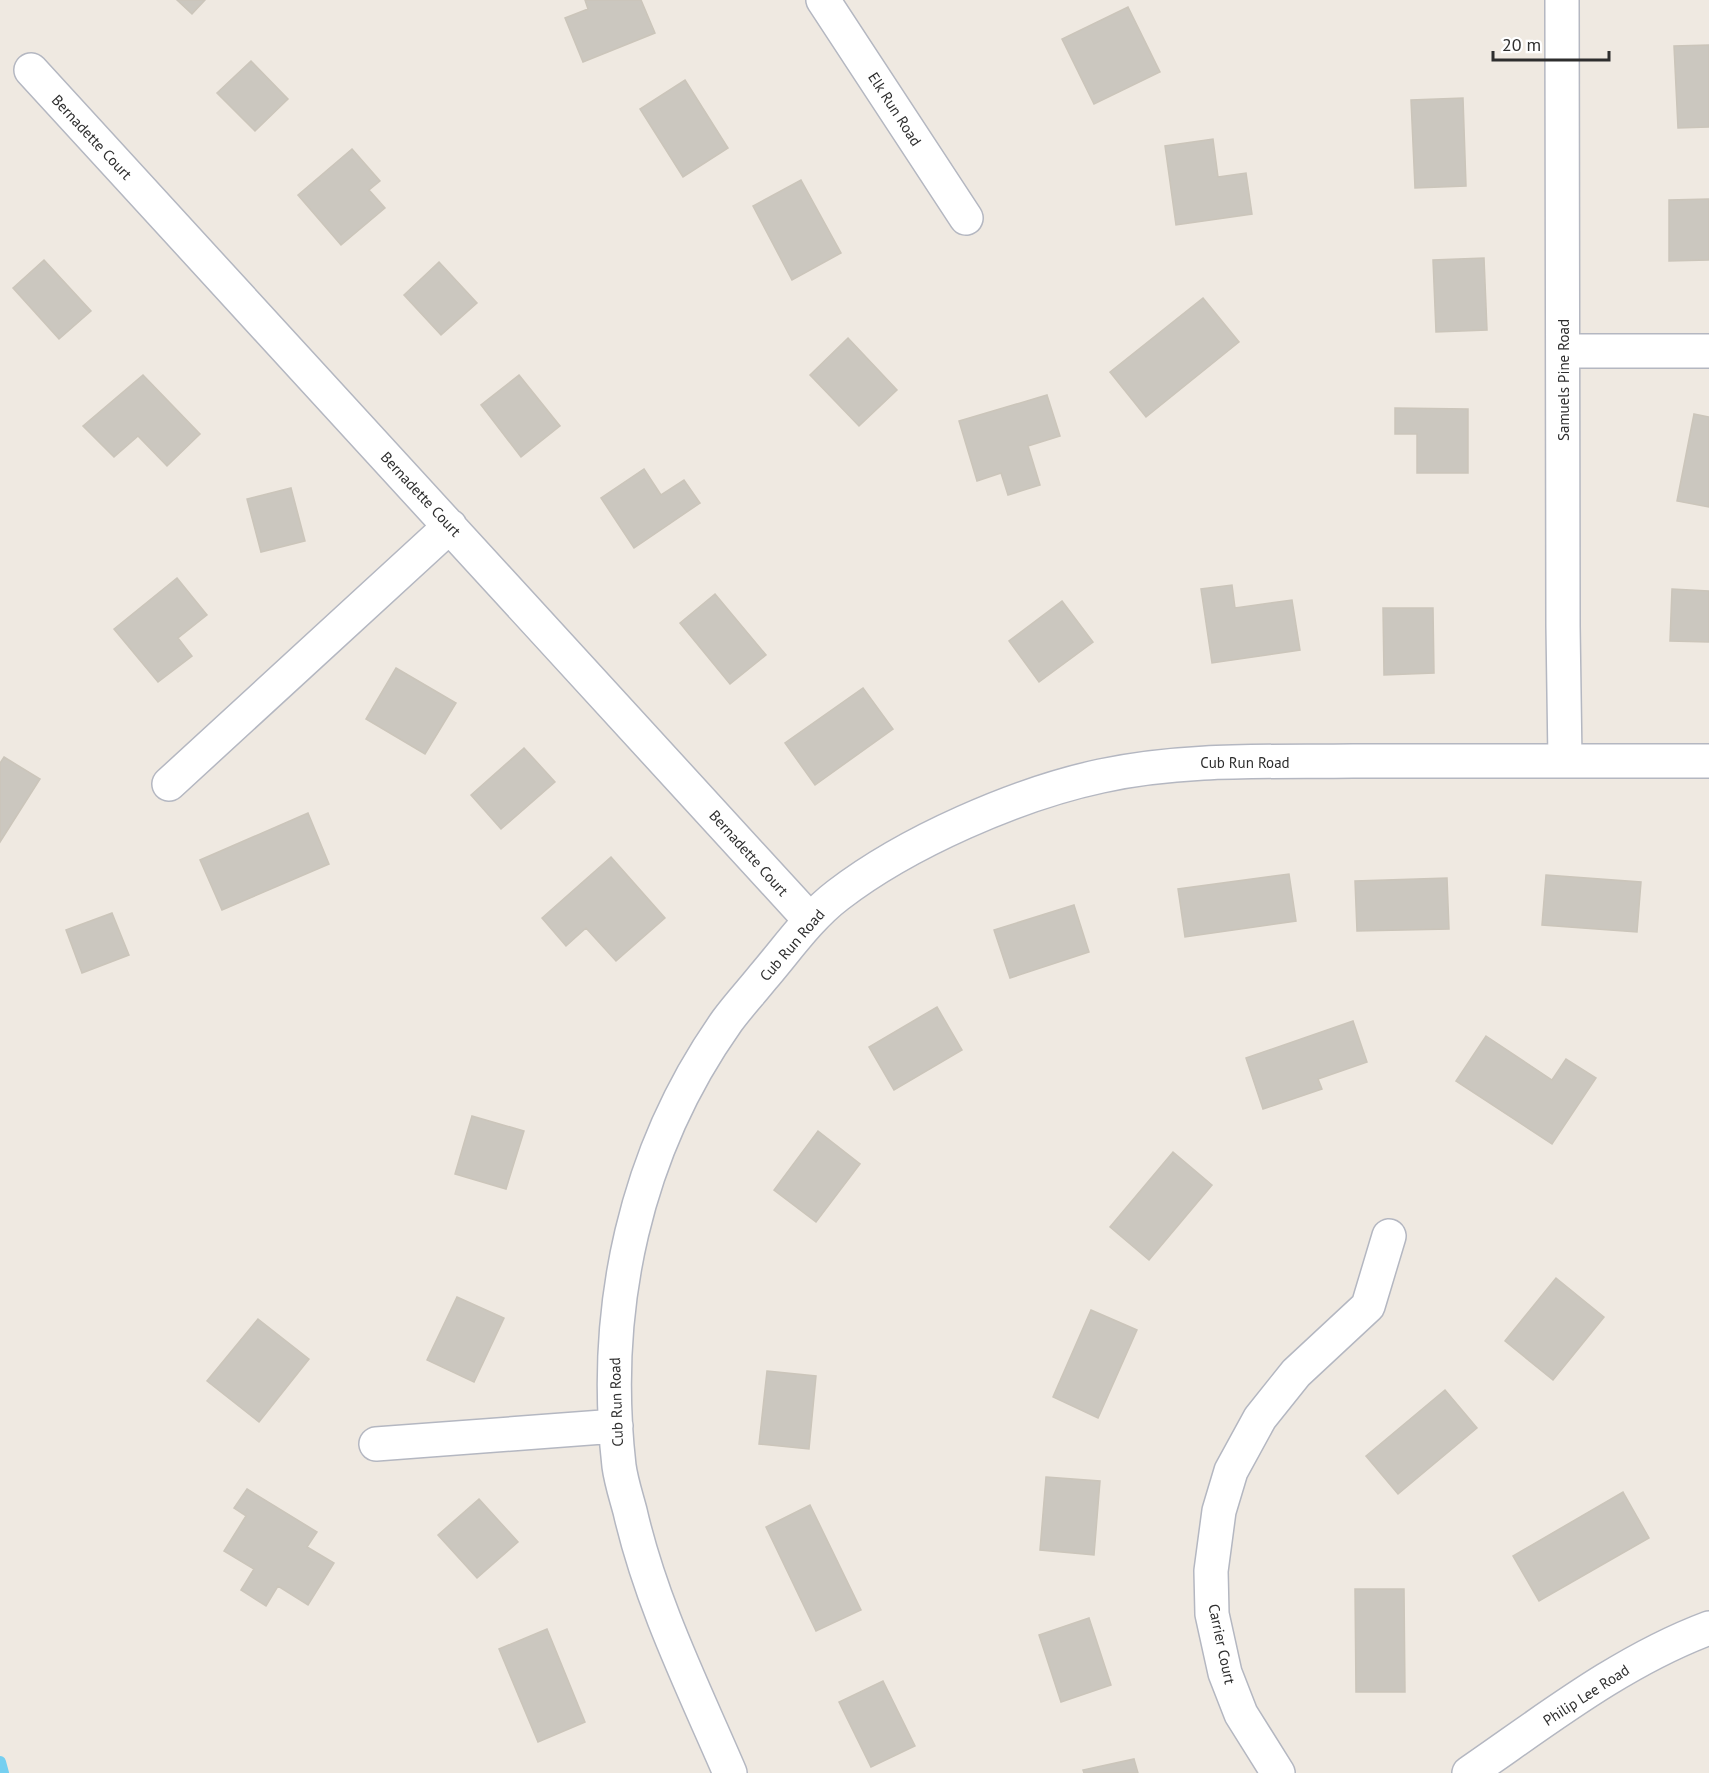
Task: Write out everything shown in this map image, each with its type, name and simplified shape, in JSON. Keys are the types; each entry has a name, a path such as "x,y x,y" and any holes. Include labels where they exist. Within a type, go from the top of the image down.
{"street":[{"name":"Elk Run Road","path":"823,0 966,218"},
{"name":"Samuels Pine Road","path":"1562,0 1565,760"},
{"name":"Bernadette Court","path":"31,70 810,920"},
{"path":"1563,351 1709,351"},
{"path":"169,784 450,526"},
{"name":"Cub Run Road","path":"730,1773 665,1624 639,1549 620,1470 614,1356 618,1300 628,1246 651,1166 685,1090 728,1020 810,920 846,890 879,868 936,836 1016,801 1100,776 1188,762 1709,761"},
{"name":"Carrier Court","path":"1278,1773 1241,1714 1225,1673 1212,1614 1210,1571 1219,1511 1231,1471 1260,1418 1296,1373 1368,1306 1389,1236"},
{"path":"376,1444 616,1426"},
{"name":"Philip Lee Road","path":"1469,1773 1603,1682 1675,1641 1709,1628"}],"building":[{"path":"177,0 205,0 192,14"},
{"path":"585,0 641,0 655,33 583,62 565,18 588,9"},
{"path":"1128,7 1160,72 1094,104 1062,39"},
{"path":"1709,45 1709,127 1678,128 1674,46"},
{"path":"251,61 288,99 255,131 217,93"},
{"path":"685,80 728,148 683,177 640,109"},
{"path":"1463,98 1466,186 1415,188 1411,100"},
{"path":"1213,139 1218,177 1246,173 1252,214 1176,225 1165,146"},
{"path":"352,149 380,181 369,190 385,208 341,245 298,195"},
{"path":"801,180 841,253 792,280 753,206"},
{"path":"1709,199 1709,260 1669,261 1669,200"},
{"path":"1484,258 1487,330 1436,332 1433,260"},
{"path":"44,260 91,311 59,339 13,288"},
{"path":"439,262 477,303 441,335 404,295"},
{"path":"1203,298 1239,342 1146,417 1110,372"},
{"path":"848,338 897,390 859,426 810,375"},
{"path":"143,375 200,434 167,466 138,436 114,457 83,426"},
{"path":"519,375 560,426 521,457 481,405"},
{"path":"1047,395 1060,436 1028,446 1040,485 1008,495 1001,473 977,481 959,421"},
{"path":"1395,408 1468,409 1468,473 1417,473 1417,434 1395,434"},
{"path":"1694,414 1709,417 1709,507 1677,501"},
{"path":"644,469 661,495 684,480 700,503 634,548 601,498"},
{"path":"291,488 305,541 261,552 247,499"},
{"path":"177,578 207,615 178,638 192,656 158,682 114,629"},
{"path":"1232,585 1235,608 1292,600 1300,650 1212,663 1201,589"},
{"path":"1672,589 1709,591 1709,642 1670,641"},
{"path":"715,594 766,655 730,684 680,623"},
{"path":"1062,601 1093,642 1039,682 1009,641"},
{"path":"1383,608 1433,608 1434,673 1384,675"},
{"path":"396,668 456,703 425,754 366,719"},
{"path":"863,688 893,729 815,785 785,743"},
{"path":"524,748 555,782 501,829 471,795"},
{"path":"4,757 40,779 0,842 0,763"},
{"path":"308,813 329,864 222,910 200,860"},
{"path":"611,857 665,918 616,961 586,928 566,946 542,918"},
{"path":"1289,874 1296,921 1185,937 1178,889"},
{"path":"1546,875 1641,882 1637,932 1542,925"},
{"path":"1447,878 1449,929 1357,931 1355,881"},
{"path":"1074,905 1089,952 1010,978 994,930"},
{"path":"112,913 129,955 82,973 66,930"},
{"path":"937,1007 962,1050 894,1090 869,1047"},
{"path":"1353,1021 1367,1062 1318,1079 1322,1089 1263,1109 1246,1058"},
{"path":"1486,1036 1552,1080 1566,1059 1596,1078 1552,1144 1456,1081"},
{"path":"472,1116 524,1131 506,1189 455,1174"},
{"path":"818,1131 860,1164 816,1222 774,1190"},
{"path":"1173,1152 1212,1185 1149,1260 1110,1227"},
{"path":"1556,1278 1604,1317 1553,1380 1505,1341"},
{"path":"457,1297 504,1318 474,1382 427,1360"},
{"path":"1091,1310 1137,1330 1098,1418 1053,1397"},
{"path":"258,1319 309,1359 259,1422 207,1381"},
{"path":"767,1371 816,1376 809,1449 759,1444"},
{"path":"1445,1390 1477,1428 1398,1494 1366,1456"},
{"path":"1046,1477 1100,1481 1094,1555 1040,1550"},
{"path":"247,1489 317,1532 307,1547 334,1563 308,1605 278,1586 266,1606 241,1590 254,1569 224,1551 246,1516 234,1508"},
{"path":"1623,1492 1649,1538 1539,1601 1513,1556"},
{"path":"479,1499 518,1542 477,1578 438,1535"},
{"path":"810,1505 861,1610 816,1631 766,1527"},
{"path":"1355,1589 1404,1589 1405,1692 1356,1692"},
{"path":"1089,1618 1111,1685 1061,1702 1039,1635"},
{"path":"547,1629 585,1722 538,1742 499,1649"},
{"path":"883,1681 915,1746 871,1767 839,1702"},
{"path":"1134,1759 1138,1773 1084,1773 1083,1770"}],"waterway":[{"path":"0,1762 3,1773"}]}
